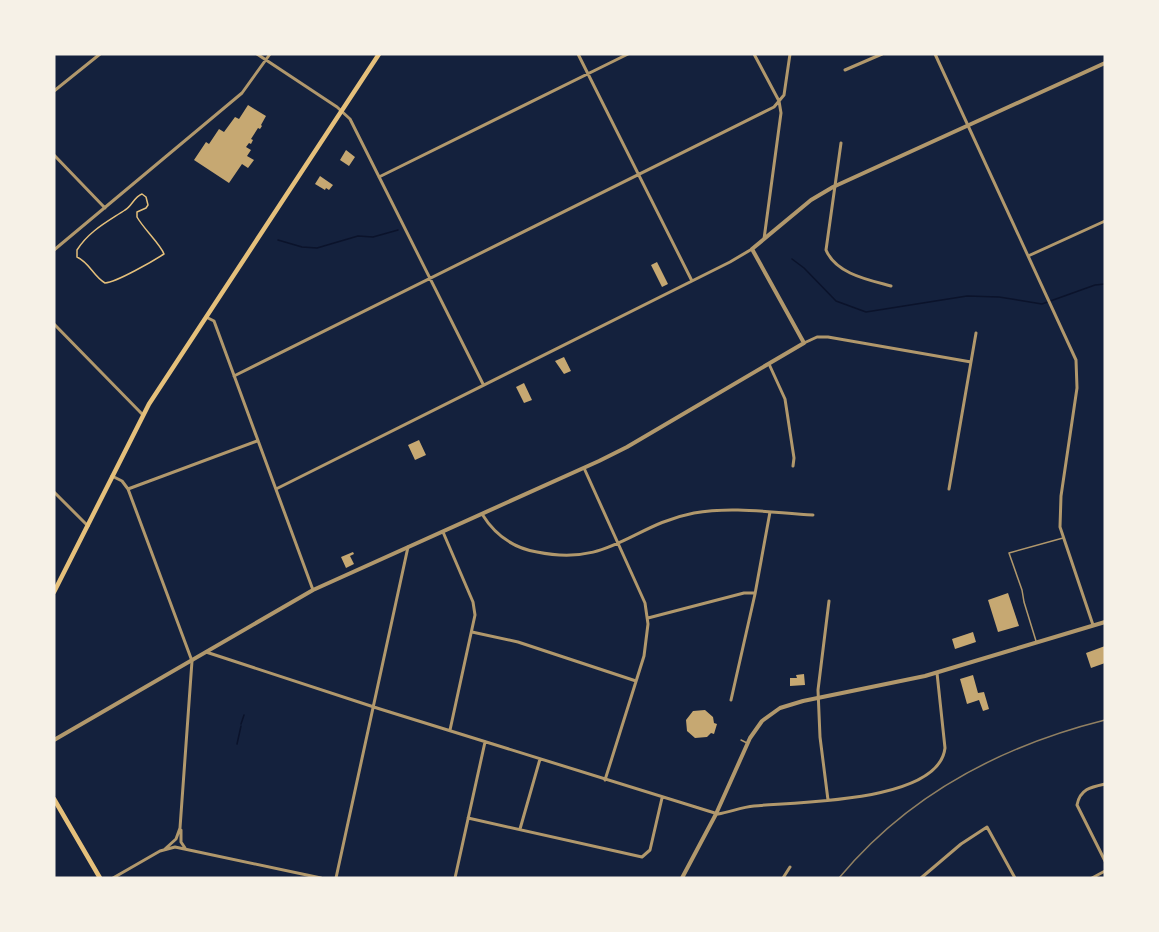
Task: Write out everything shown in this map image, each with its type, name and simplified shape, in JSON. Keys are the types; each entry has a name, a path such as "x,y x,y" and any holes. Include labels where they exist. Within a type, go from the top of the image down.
{"main road":[{"path":"54,592 143,415 379,54"},
{"path":"54,799 100,878"}],"street":[{"path":"54,91 100,54"},
{"path":"257,54 342,110 350,119 483,384"},
{"path":"54,250 242,93 270,54"},
{"path":"578,54 692,281"},
{"path":"380,177 627,54"},
{"path":"754,54 779,101 781,113 764,239"},
{"path":"234,375 774,107 784,95 790,54"},
{"path":"845,70 882,54"},
{"path":"935,54 1076,360 1077,388 1061,496 1060,518 1063,538 1093,625"},
{"path":"276,489 752,249 811,200 833,187 1105,63"},
{"path":"841,143 826,246 829,257 838,266 852,273 891,286"},
{"path":"54,155 105,208"},
{"path":"1028,256 1105,221"},
{"path":"752,249 804,343"},
{"path":"205,317 214,321 313,590"},
{"path":"54,324 143,415"},
{"path":"949,489 976,333"},
{"path":"54,740 313,590 627,447 804,343 828,337 971,362"},
{"path":"769,363 787,405 793,466"},
{"path":"128,489 257,441"},
{"path":"584,468 642,592 648,618 647,645 605,780"},
{"path":"112,476 122,481 128,489 192,661 180,828 181,842 185,848"},
{"path":"54,492 88,526"},
{"path":"482,514 506,540 532,552 572,556 593,554 686,515 716,510 813,515"},
{"path":"731,700 755,594 770,513"},
{"path":"443,532 473,602 475,615 450,730"},
{"path":"336,878 408,547"},
{"path":"648,618 744,593 755,594"},
{"path":"828,800 820,737 819,698 829,601"},
{"path":"682,878 716,814 748,743 757,727 772,713 787,705 937,673 1105,622"},
{"path":"472,632 518,642 636,681"},
{"path":"206,652 716,814 751,806 877,794 900,789 936,768 942,761 945,748 937,673"},
{"path":"454,878 485,742"},
{"path":"519,829 540,759"},
{"path":"1105,784 1084,790 1078,800 1079,811 1105,861"},
{"path":"468,818 645,856 650,850 662,798"},
{"path":"921,878 961,844 987,827 1015,878"},
{"path":"113,878 165,849 176,839 180,828"},
{"path":"165,849 185,848 321,878"},
{"path":"783,878 790,867"},
{"path":"1092,878 1105,871"}],"lane":[{"path":"1036,642 1009,553 1063,538"},
{"path":"741,740 748,743"}],"path":[{"path":"144,195 148,205 137,212 137,217 165,252 163,256 141,268 108,283 96,276 88,263 77,257 76,253 87,236 112,217 128,208 138,196 144,195"}],"building":[{"path":"248,105 266,116 262,126 251,139 253,140 251,144 249,143 246,147 251,150 247,156 254,160 248,168 242,164 229,183 194,160 206,142 209,144 219,129 224,132 235,117 239,119"},
{"path":"346,150 355,157 349,166 340,160"},
{"path":"320,176 333,185 329,190 315,184"},
{"path":"657,262 668,284 662,287 651,265"},
{"path":"564,357 571,371 564,374 555,361"},
{"path":"524,383 532,400 524,403 516,387"},
{"path":"419,440 426,455 415,460 408,445"},
{"path":"353,552 354,554 350,556 354,564 346,568 341,557"},
{"path":"1008,593 1019,626 998,632 988,600"},
{"path":"973,632 976,642 955,649 952,639"},
{"path":"1105,646 1105,663 1091,668 1086,653"},
{"path":"804,674 805,685 790,686 790,678 797,678 796,675"},
{"path":"973,675 978,693 984,692 989,709 983,711 979,700 967,704 960,679"},
{"path":"705,710 717,724 714,734 695,738 687,731 686,720 693,711"}],"waterway":[{"path":"278,240 302,247 317,248 358,236 373,237 398,230"},
{"path":"792,259 836,301 866,312 967,296 999,297 1042,304 1095,285 1105,284"},
{"path":"241,724 244,715"},
{"path":"237,744 241,726"}],"railway":[{"path":"839,878 866,848 895,822 926,798 959,778 1029,744 1105,720"}]}
